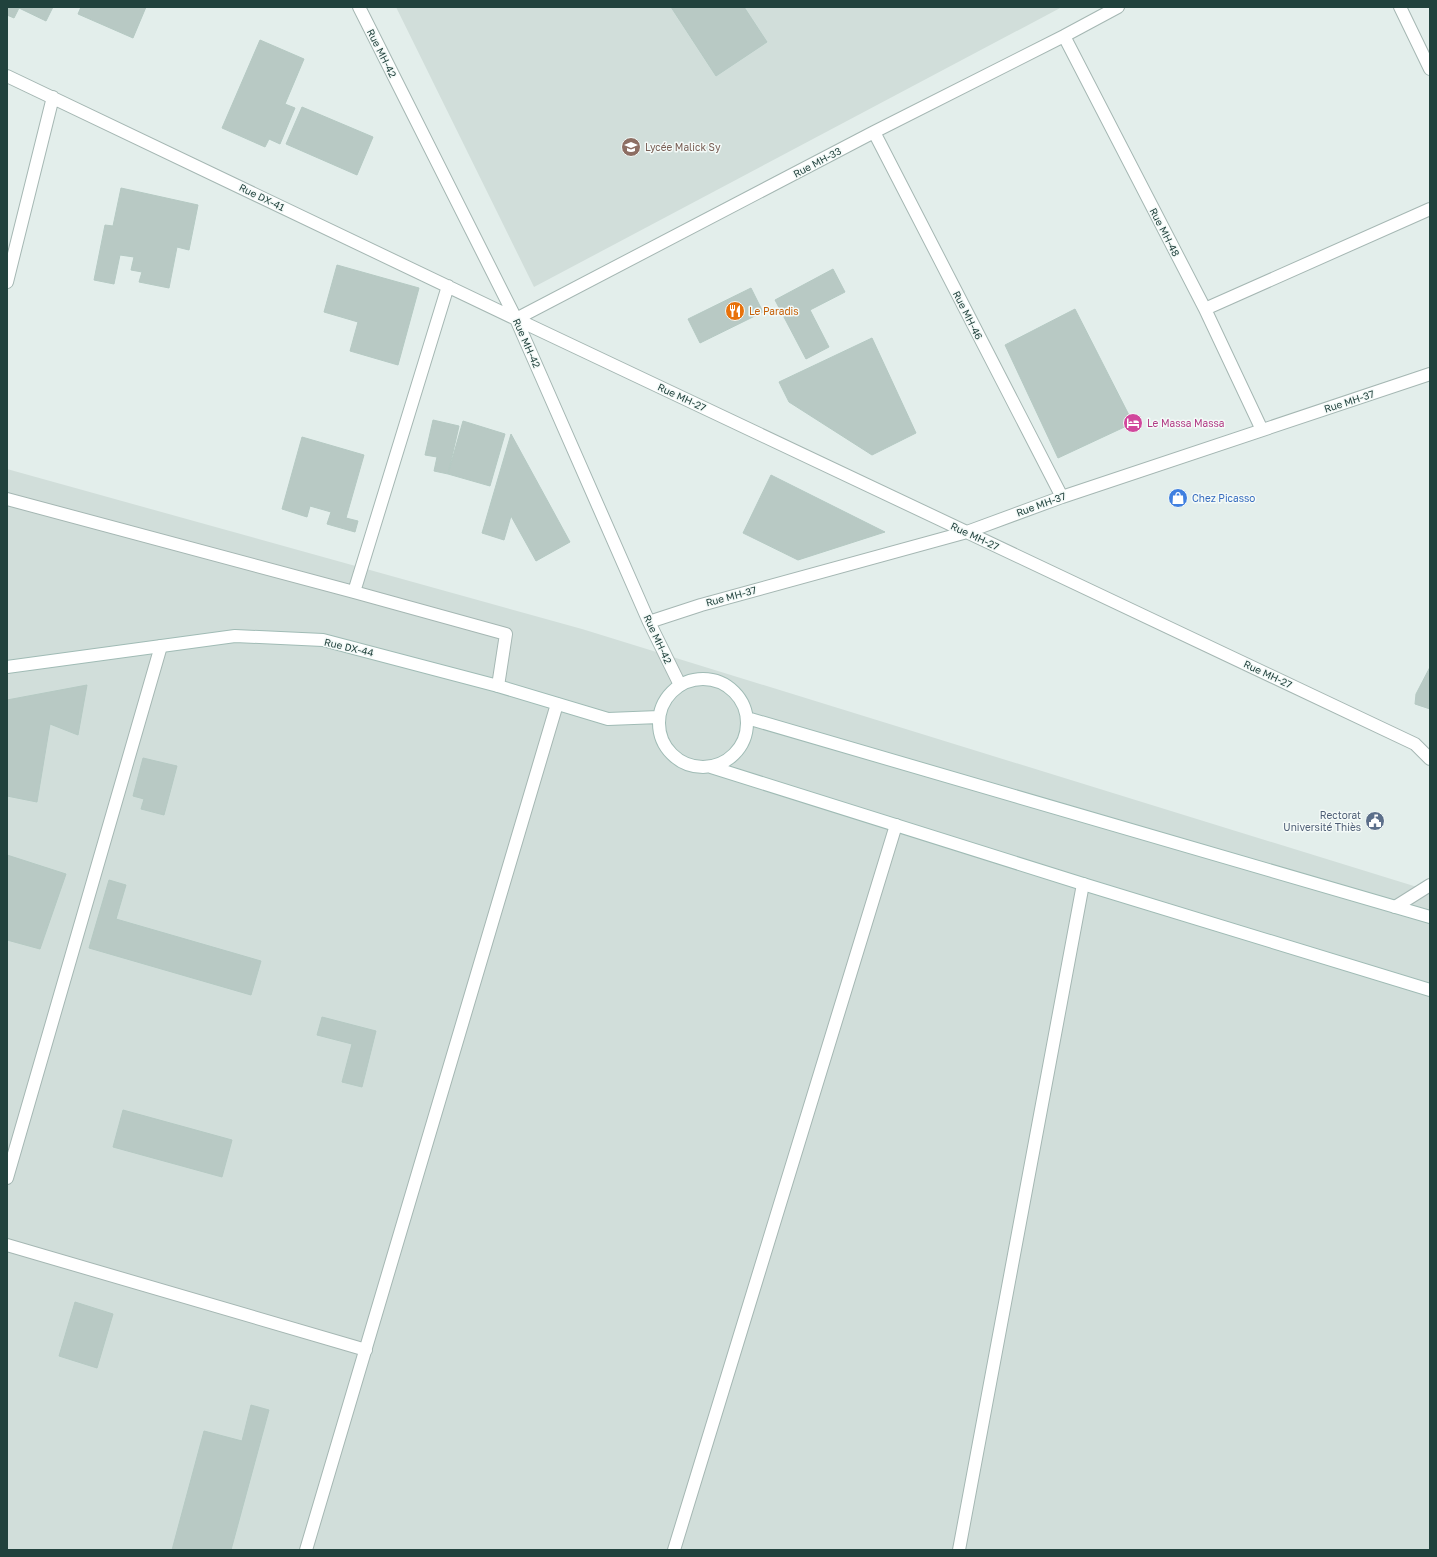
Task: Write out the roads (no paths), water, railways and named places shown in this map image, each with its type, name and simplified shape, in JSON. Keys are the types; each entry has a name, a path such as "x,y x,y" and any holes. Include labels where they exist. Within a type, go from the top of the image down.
{"street":[{"name":"Rue MH-42","path":"359,7 516,319 649,622 680,685"},
{"name":"Rue MH-33","path":"516,319 874,132 1118,7"},
{"path":"1400,7 1430,69"},
{"name":"Rue MH-48","path":"1064,36 1205,308 1262,430"},
{"name":"Rue DX-41","path":"7,76 516,319"},
{"path":"7,282 53,97"},
{"name":"Rue MH-46","path":"874,132 1062,497"},
{"path":"1205,308 1430,209"},
{"path":"354,592 448,286"},
{"name":"Rue MH-27","path":"516,319 1416,744 1430,759"},
{"name":"Rue MH-37","path":"649,622 701,605 967,532 1062,497 1430,374"},
{"path":"7,499 506,634 498,686"},
{"name":"Rue DX-44","path":"7,667 235,636 322,640 498,686 608,719 659,717"},
{"path":"7,1178 161,646"},
{"path":"711,767 731,758 744,740 747,718 740,698 728,686 712,679 695,679 680,685 666,698 659,717 661,738 672,755 689,766 711,767 1083,884 1430,990"},
{"path":"306,1550 557,704"},
{"path":"747,718 1430,917"},
{"path":"674,1550 896,825"},
{"path":"959,1550 1083,884"},
{"path":"1395,906 1430,885"},
{"path":"7,1245 366,1350"}],"place":[{"name":"Lycée Malick Sy","path":"631,147"},
{"name":"Le Paradis","path":"735,311"},
{"name":"Le Massa Massa","path":"1133,423"},
{"name":"Chez Picasso","path":"1178,498"},
{"name":"Rectorat Université Thiès","path":"1375,821"}]}
